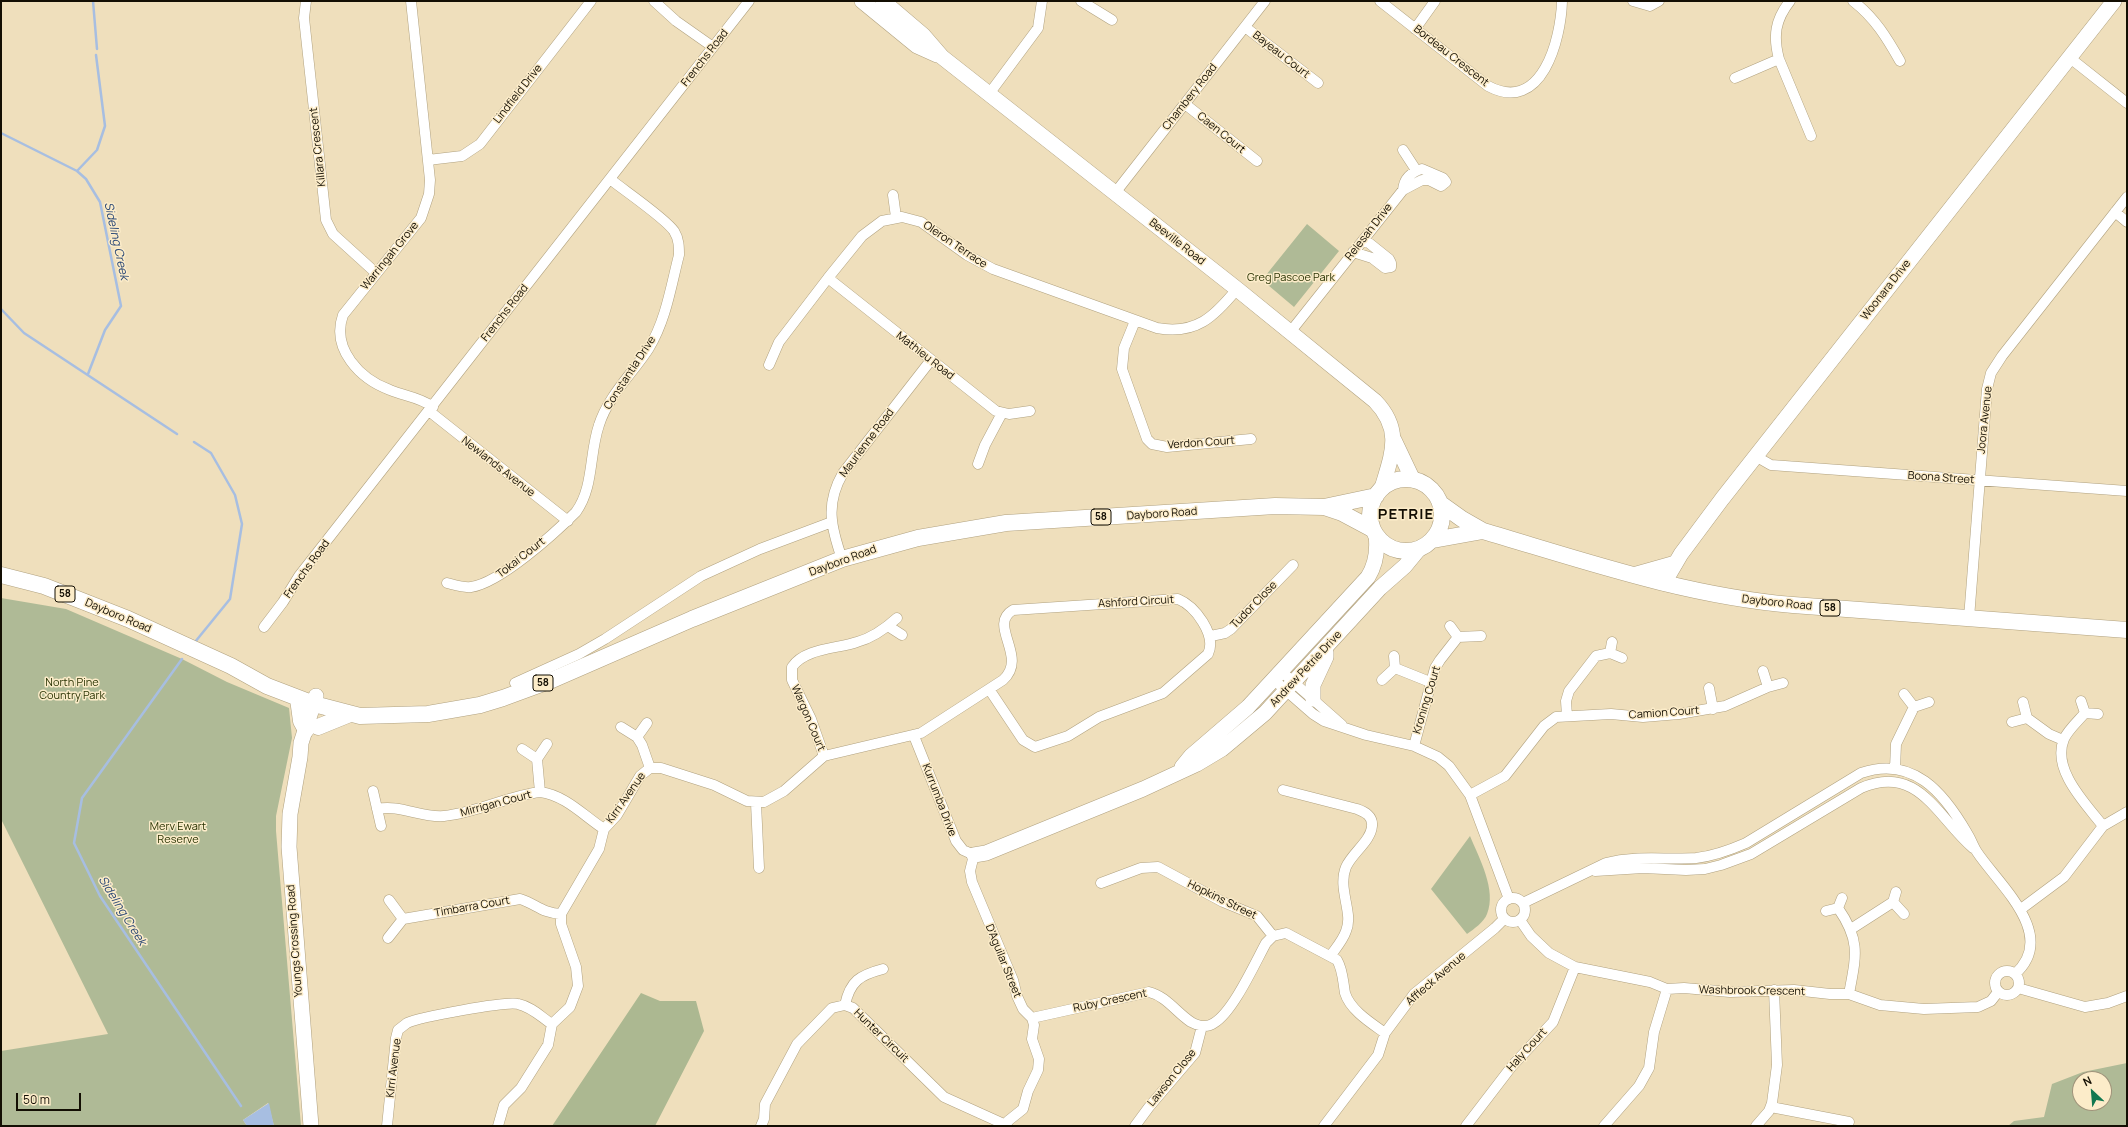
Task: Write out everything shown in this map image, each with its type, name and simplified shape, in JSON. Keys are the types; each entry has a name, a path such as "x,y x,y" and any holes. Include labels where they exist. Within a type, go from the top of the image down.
{"main road":[{"name":"58","path":"1379,492 1394,481 1413,480 1424,483 1432,490 1441,504"},
{"name":"Dayboro Road","path":"231,666 252,671 350,714 370,717 445,712 480,705 552,680 692,619 842,559 918,538 1006,524 1275,506 1324,507 1379,492"},
{"path":"1374,532 1370,515 1379,492"},
{"name":"Dayboro Road","path":"1441,504 1462,519 1483,531 1664,584 1753,602 2127,630"},
{"path":"1433,540 1441,526 1443,515 1441,504"},
{"name":"Dayboro Road","path":"1324,507 1342,513 1374,532"},
{"name":"Dayboro Road","path":"1433,540 1483,531"},
{"name":"58","path":"1374,532 1384,544 1395,550 1407,552 1419,549 1433,540"},
{"path":"1634,575 1676,561 1680,572 1692,590"},
{"name":"Dayboro Road","path":"1,575 44,586 128,619 231,666 267,686 298,699 321,702 385,715"},
{"path":"298,699 301,721 312,729 350,714"}],"street":[{"name":"Killara Crescent","path":"306,1 304,18 326,220 333,234 376,273"},
{"name":"Warringah Grove","path":"411,1 428,160 429,194 421,218 343,316 340,333 343,348 355,366 369,379 390,390 425,401 431,409"},
{"name":"Lindfield Drive","path":"428,160 462,156 480,144 591,1"},
{"path":"654,1 676,21 713,47"},
{"name":"Frenchs Road","path":"264,627 284,602 299,576 749,1"},
{"name":"Beeville Road","path":"862,1 917,46 942,57"},
{"name":"Beeville Road","path":"883,1 922,35 942,57 1291,331 1375,400 1391,422 1394,440 1413,480"},
{"path":"989,94 1038,28 1041,16 1042,1"},
{"path":"1081,1 1112,20"},
{"name":"Chambery Road","path":"1115,193 1265,1"},
{"name":"Bordeau Crescent","path":"1380,1 1488,86 1496,90 1513,92 1532,85 1551,60 1557,44 1562,1"},
{"path":"1415,29 1435,1"},
{"path":"1633,1 1650,6 1658,1"},
{"path":"1790,1 1782,12 1774,33 1779,59 1811,136"},
{"path":"1853,1 1871,16 1883,31 1900,61"},
{"name":"Woonara Drive","path":"1664,584 1676,561 2114,1"},
{"name":"Bayeau Court","path":"1245,27 1318,83"},
{"path":"2070,58 2127,103"},
{"path":"1734,78 1779,59"},
{"name":"Caen Court","path":"1185,104 1257,161"},
{"path":"1403,150 1416,170"},
{"name":"Relesah Drive","path":"1291,331 1403,190 1407,180 1416,170 1425,170 1443,178 1449,186 1441,186 1429,180 1422,180 1403,190"},
{"name":"Constantia Drive","path":"568,521 576,512 585,497 595,439 605,410 649,347 662,323 679,255 679,246 673,230 610,179"},
{"path":"893,195 896,217"},
{"name":"Joora Avenue","path":"1969,618 1986,389 1991,373 2002,356 2127,197"},
{"path":"2115,212 2127,222"},
{"name":"Oleron Terrace","path":"768,365 779,342 828,278 868,230 882,221 896,217 915,219 927,224 967,255 993,269 1135,321 1168,330 1189,328 1214,315 1236,288"},
{"path":"1353,252 1372,258 1385,268 1390,267 1392,263 1389,259 1364,239"},
{"name":"Mathieu Road","path":"828,278 991,408 1002,414"},
{"name":"Verdon Court","path":"1135,321 1124,348 1122,369 1150,447 1250,440"},
{"name":"Maurienne Road","path":"842,559 834,537 832,522 833,493 843,472 931,360"},
{"name":"Newlands Avenue","path":"431,409 568,521"},
{"path":"978,464 985,445 1002,414 1030,411"},
{"name":"Beeville Road","path":"1379,492 1394,440"},
{"name":"Boona Street","path":"1757,457 1771,465 2127,491"},
{"name":"Tokai Court","path":"447,583 464,587 472,587 496,578 568,521"},
{"path":"515,683 579,654 605,639 707,573 760,549 832,522"},
{"name":"Andrew Petrie Drive","path":"1178,771 1191,756 1239,716 1278,676 1368,577 1376,559 1377,548 1374,532"},
{"name":"Andrew Petrie Drive","path":"974,855 986,853 1143,789 1210,757 1235,740 1265,713 1380,588 1405,566 1419,549"},
{"name":"Tudor Close","path":"1211,636 1225,633 1231,629 1293,565"},
{"name":"Ashford Circuit","path":"914,736 929,729 1007,676 1012,668 1013,659 1004,622 1007,615 1013,610 1178,599 1190,607 1211,636"},
{"name":"Wargon Court","path":"824,756 811,719 792,680 792,668 799,659 835,646 857,643 888,626 897,618"},
{"path":"888,626 902,635"},
{"path":"1450,626 1458,637 1480,636"},
{"path":"990,689 1023,740 1034,747 1040,746 1068,736 1099,717 1163,693 1208,654 1211,645 1211,636"},
{"name":"Kroning Court","path":"1414,746 1430,682 1440,660 1458,637"},
{"path":"1313,698 1313,685 1326,657 1327,647"},
{"path":"1567,716 1566,701 1569,691 1596,656 1611,647 1622,658"},
{"path":"1394,656 1395,668"},
{"path":"1395,668 1430,682"},
{"path":"1382,680 1395,668"},
{"path":"1763,671 1768,688"},
{"path":"1278,676 1324,721 1366,735 1414,746 1438,758 1449,766 1470,795 1508,899"},
{"name":"Camion Court","path":"1470,795 1504,776 1548,721 1556,718 1611,714 1642,717 1713,709 1725,706 1783,683"},
{"path":"1289,686 1313,698 1344,727"},
{"name":"Camion Court","path":"1709,688 1713,709"},
{"path":"1904,694 1914,707"},
{"path":"2081,701 2085,713"},
{"name":"Youngs Crossing Road","path":"311,1126 289,863 290,814 301,743 312,729 321,702"},
{"path":"1895,769 1896,744 1914,707 1928,702"},
{"path":"2023,702 2027,718 2049,734 2063,740"},
{"path":"2085,713 2098,714"},
{"path":"2085,713 2063,740 2062,758 2070,782 2103,826"},
{"path":"2012,722 2027,718"},
{"path":"637,737 647,723"},
{"path":"621,727 637,737 642,745 650,768"},
{"path":"759,868 756,803 770,800 784,791 824,756 914,736"},
{"name":"Kurrumba Drive","path":"914,736 956,841 963,850 974,855"},
{"path":"540,792 537,759 547,744"},
{"path":"522,749 537,759"},
{"name":"Kirri Avenue","path":"561,914 599,849 604,829 617,815 640,776 650,768 660,768 714,785 738,797 756,803"},
{"path":"1523,903 1606,863 1620,859 1636,857 1695,858 1730,850 1746,844 1861,773 1871,770 1895,769 1913,774 1935,788 1968,833 1976,851"},
{"path":"1591,871 1628,868 1686,870 1705,869 1721,865 1751,854 1861,788 1872,783 1883,782 1905,784 1922,793 1962,838 1976,851 2021,909 2026,919 2031,939 2030,948 2023,965 2015,974"},
{"path":"373,790 381,826"},
{"path":"1283,790 1357,809 1365,812 1371,820 1372,824 1369,834 1349,862 1343,876 1348,923 1346,931 1332,955"},
{"name":"Mirrigan Court","path":"377,809 397,808 424,816 442,816 466,813 540,792 557,796 604,829"},
{"path":"2021,909 2064,877 2103,826 2127,812"},
{"name":"D'Aguilar Street","path":"974,855 970,870 972,882 990,930 1014,980 1017,996 1023,1009 1032,1018"},
{"name":"Hopkins Street","path":"1101,883 1141,868 1158,867 1222,902 1257,916 1262,920 1273,936"},
{"path":"1851,930 1895,897 1904,914"},
{"path":"1517,898 1523,903 1525,910 1520,920 1512,922 1504,918 1501,908 1508,899 1517,898"},
{"path":"1826,912 1838,908 1842,898"},
{"name":"Timbarra Court","path":"404,919 520,899 527,901 544,912 561,914"},
{"path":"388,938 404,919 389,900"},
{"path":"1838,908 1851,930 1856,954 1849,994"},
{"path":"498,1126 504,1105 521,1088 548,1045 552,1024 570,1007 578,986 576,967 561,924 561,914"},
{"name":"Affleck Avenue","path":"1324,1126 1378,1055 1385,1033 1414,994 1496,928 1504,918"},
{"name":"Washbrook Crescent","path":"1520,920 1531,936 1549,953 1575,967 1650,982 1667,989 1684,988 1730,992 1794,990 1830,994 1849,994 1880,1005 1924,1009 1978,1007 1991,1001 1998,992"},
{"path":"1202,1026 1214,1023 1229,1006 1266,943 1273,936 1286,933 1332,955 1340,965 1348,1000 1354,1008 1385,1033"},
{"name":"Haly Court","path":"1466,1126 1512,1066 1553,1022 1575,967"},
{"path":"845,1005 848,992 853,984 870,972 883,969"},
{"path":"2008,971 2015,974 2019,981 2018,988 2009,995 1998,992 1995,984 2000,973 2008,971"},
{"path":"2018,988 2085,1007 2108,1003 2127,996"},
{"path":"1604,1126 1639,1086 1649,1068 1654,1032 1667,989"},
{"path":"1756,1126 1771,1107 1777,1065 1774,990"},
{"name":"Ruby Crescent","path":"1032,1018 1149,992 1155,993 1190,1021 1202,1026"},
{"name":"Kirri Avenue","path":"387,1126 396,1038 398,1030 407,1023 500,1005 518,1004 533,1010 552,1024"},
{"name":"Hunter Circuit","path":"764,1125 765,1104 797,1044 832,1008 845,1005 853,1008 944,1097 1006,1126"},
{"path":"1006,1126 1023,1109 1028,1090 1039,1065 1039,1059 1032,1039 1034,1025 1032,1018"},
{"name":"Lawson Close","path":"1135,1126 1149,1106 1194,1054 1202,1026"},
{"path":"1771,1107 1849,1122"}],"green space":[{"name":"Greg Pascoe Park","path":"1307,224 1339,251 1294,307 1262,280"},
{"path":"1,598 66,609 182,659 227,682 289,708 292,738 276,816 276,831 301,1126 274,1126 268,1103 243,1120 247,1126 1,1126 1,1051 108,1034 1,819"},
{"path":"1470,836 1486,874 1490,895 1490,905 1484,920 1467,934 1431,889"},
{"path":"641,993 660,1001 696,1001 704,1031 655,1126 552,1126"},
{"path":"2127,1063 2127,1126 2008,1126 2014,1121 2044,1117 2052,1084 2072,1076 2072,1111 2112,1111 2112,1071 2088,1071"}],"water":[{"path":"269,1103 274,1126 247,1126 243,1120"}],"waterway":[{"path":"93,1 97,49"},
{"path":"77,171 97,150 105,126 96,55"},
{"name":"Sideling Creek","path":"1,133 77,171 86,179 100,202 121,306 105,330 88,374"},
{"name":"Sideling Creek","path":"1,309 24,333 177,434"},
{"name":"Sideling Creek","path":"194,442 211,453 235,495 242,524 230,599 195,642"},
{"name":"Sideling Creek","path":"182,659 82,798 74,843 100,896 241,1106"}],"district":[{"name":"PETRIE","path":"1406,515"}],"park label":[{"name":"North Pine Country Park","path":"72,689"},
{"name":"Merv Ewart Reserve","path":"178,833"}]}
